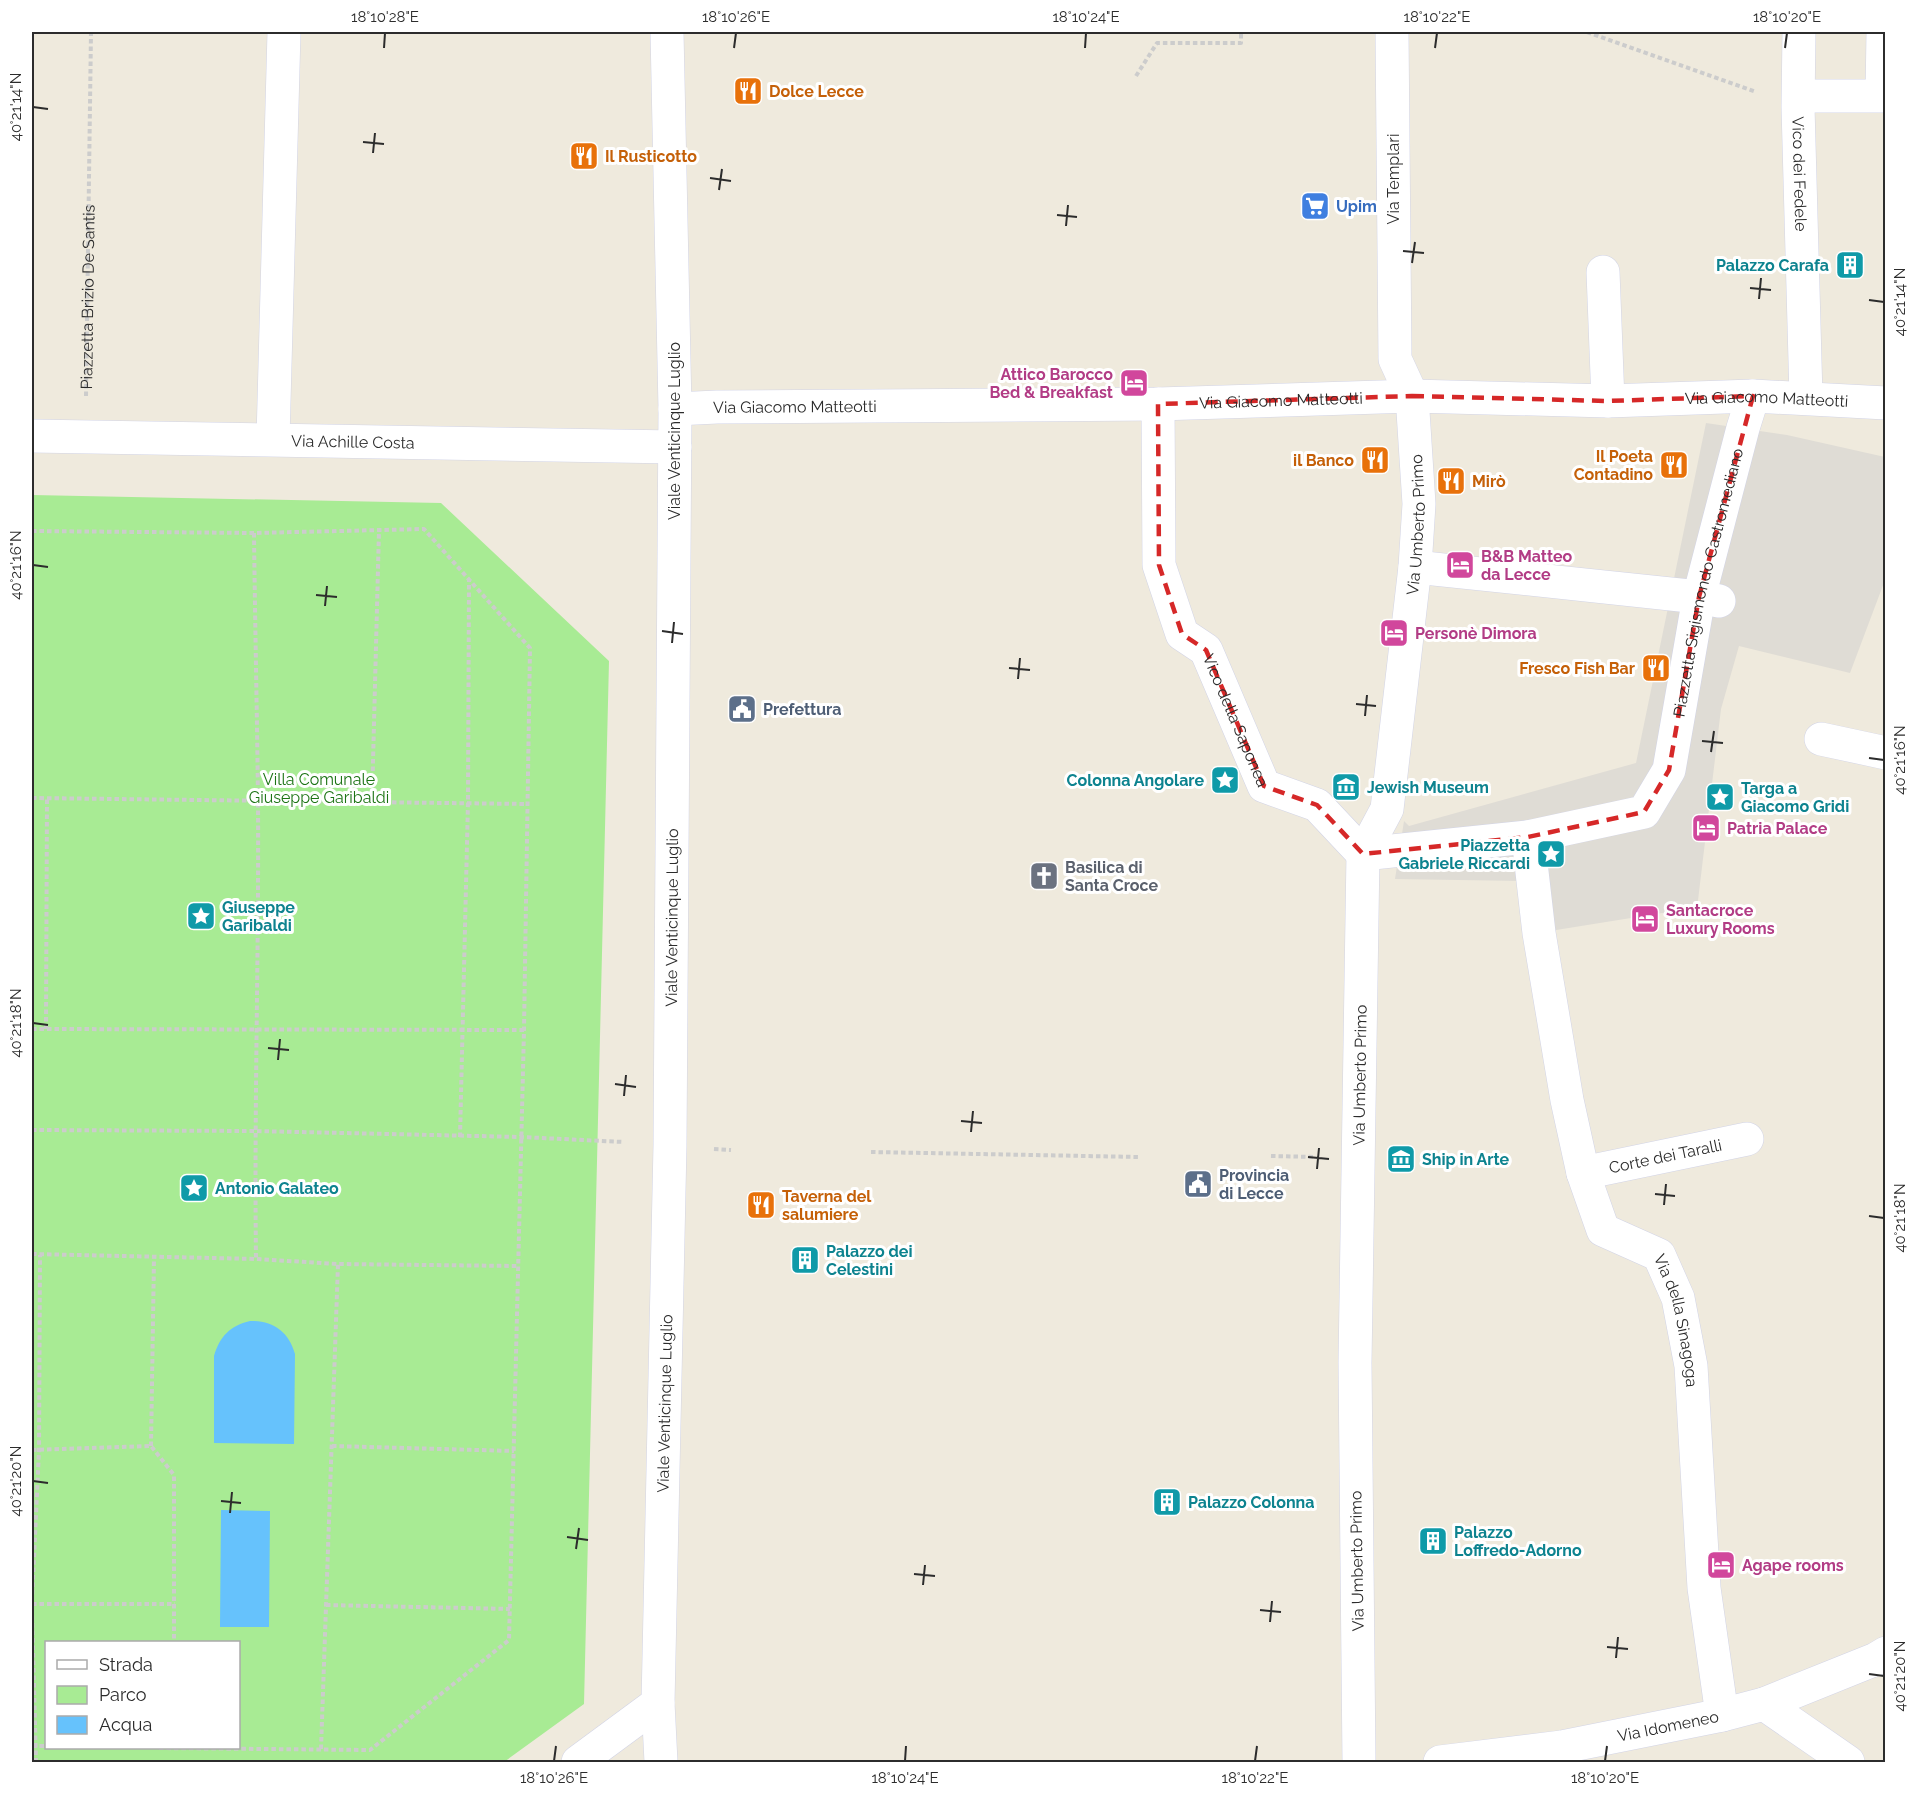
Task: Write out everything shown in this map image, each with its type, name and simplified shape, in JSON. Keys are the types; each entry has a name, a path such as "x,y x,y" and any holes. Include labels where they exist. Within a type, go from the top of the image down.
{"street":[{"path":"273,439 284,32"},
{"name":"Viale Venticinque Luglio","path":"661,1762 658,1703 670,1145 675,447 667,32"},
{"name":"Via Templari","path":"1392,32 1395,359 1412,396"},
{"name":"Vico dei Fedele","path":"1799,32 1806,398"},
{"name":"Vico dei Fedele","path":"1799,101 1882,96 1883,32"},
{"path":"1603,272 1608,401"},
{"name":"Via Giacomo Matteotti","path":"675,409 1158,404 1412,396 1608,401 1754,396 1886,403"},
{"name":"Via Umberto Primo","path":"1359,1762 1355,1363 1364,854 1387,809 1415,567 1419,504 1412,396"},
{"name":"Piazzetta Sigismondo Castromediano","path":"1528,837 1644,812 1669,770 1709,599 1743,428 1754,396"},
{"name":"Vico della Saponea","path":"1158,404 1159,565 1182,634 1206,650 1264,786 1317,804 1364,854"},
{"name":"Via Achille Costa","path":"32,436 675,447"},
{"path":"1415,567 1709,599"},
{"path":"1821,739 1886,753"},
{"path":"1364,854 1528,837"},
{"name":"Via della Sinagoga","path":"1528,837 1539,933 1567,1100 1583,1173 1603,1230 1659,1255 1678,1298 1690,1366 1704,1588 1722,1715"},
{"name":"Corte dei Taralli","path":"1583,1173 1747,1139"},
{"name":"Via Idomeneo","path":"1440,1762 1562,1747 1722,1715 1764,1704 1886,1653"},
{"path":"578,1762 658,1703"},
{"path":"1764,1704 1848,1762"}],"path":[{"name":"Piazzetta Brizio De Santis","path":"86,399 91,32"},
{"path":"1136,76 1157,43 1241,43 1241,32"},
{"path":"1587,32 1799,101"},
{"path":"32,531 254,533 424,528 531,648 510,1640 370,1750 240,1748"},
{"path":"372,801 379,530"},
{"path":"254,533 258,800 254,1131 256,1259"},
{"path":"460,1137 468,802 469,579"},
{"path":"32,798 527,804"},
{"path":"46,1029 47,798"},
{"path":"32,1029 524,1030"},
{"path":"32,1130 254,1131 521,1137 624,1142"},
{"path":"707,1149 731,1150"},
{"path":"871,1152 1140,1157"},
{"path":"32,1254 256,1259 338,1264 519,1266"},
{"path":"40,1255 39,1450 32,1603 175,1604"},
{"path":"154,1258 151,1446 174,1475 174,1641"},
{"path":"321,1749 338,1264"},
{"path":"32,1450 151,1446"},
{"path":"332,1446 513,1451"},
{"path":"326,1605 510,1609"},
{"path":"32,1608 33,1746 36,1762"}],"highlighted area":[{"path":"1412,396 1608,401 1753,396 1699,597 1669,770 1644,812 1528,837 1363,854 1317,805 1264,786 1206,650 1182,634 1159,565 1158,404"}],"green space":[{"name":"Villa Comunale Giuseppe Garibaldi","path":"32,495 441,503 609,661 584,1704 504,1762 32,1762"}],"shaded area":[{"path":"1706,423 1787,435 1885,457 1885,580 1850,673 1739,646 1721,709 1696,917 1662,913 1550,931 1521,881 1395,879 1404,821 1409,826 1636,763"}],"water":[{"path":"250,1321 266,1323 279,1329 289,1339 295,1354 294,1444 214,1443 214,1356 219,1343 231,1329"},
{"path":"221,1510 270,1511 269,1627 220,1627"}],"place":[{"name":"Dolce Lecce","path":"748,91"},
{"name":"Il Rusticotto","path":"584,156"},
{"name":"Upim","path":"1315,206"},
{"name":"Palazzo Carafa","path":"1850,265"},
{"name":"Attico Barocco Bed & Breakfast","path":"1134,383"},
{"name":"il Banco","path":"1375,460"},
{"name":"Il Poeta Contadino","path":"1674,465"},
{"name":"Mirò","path":"1451,481"},
{"name":"B&B Matteo da Lecce","path":"1460,565"},
{"name":"Personè Dimora","path":"1394,633"},
{"name":"Fresco Fish Bar","path":"1656,668"},
{"name":"Prefettura","path":"742,709"},
{"name":"Colonna Angolare","path":"1225,780"},
{"name":"Jewish Museum","path":"1346,787"},
{"name":"Targa a Giacomo Gridi","path":"1720,797"},
{"name":"Patria Palace","path":"1706,828"},
{"name":"Piazzetta Gabriele Riccardi","path":"1551,854"},
{"name":"Basilica di Santa Croce","path":"1044,876"},
{"name":"Giuseppe Garibaldi","path":"201,916"},
{"name":"Santacroce Luxury Rooms","path":"1645,919"},
{"name":"Ship in Arte","path":"1401,1159"},
{"name":"Provincia di Lecce","path":"1198,1184"},
{"name":"Antonio Galateo","path":"194,1188"},
{"name":"Taverna del salumiere","path":"761,1205"},
{"name":"Palazzo dei Celestini","path":"805,1260"},
{"name":"Palazzo Colonna","path":"1167,1502"},
{"name":"Palazzo Loffredo-Adorno","path":"1433,1541"},
{"name":"Agape rooms","path":"1721,1565"}]}
